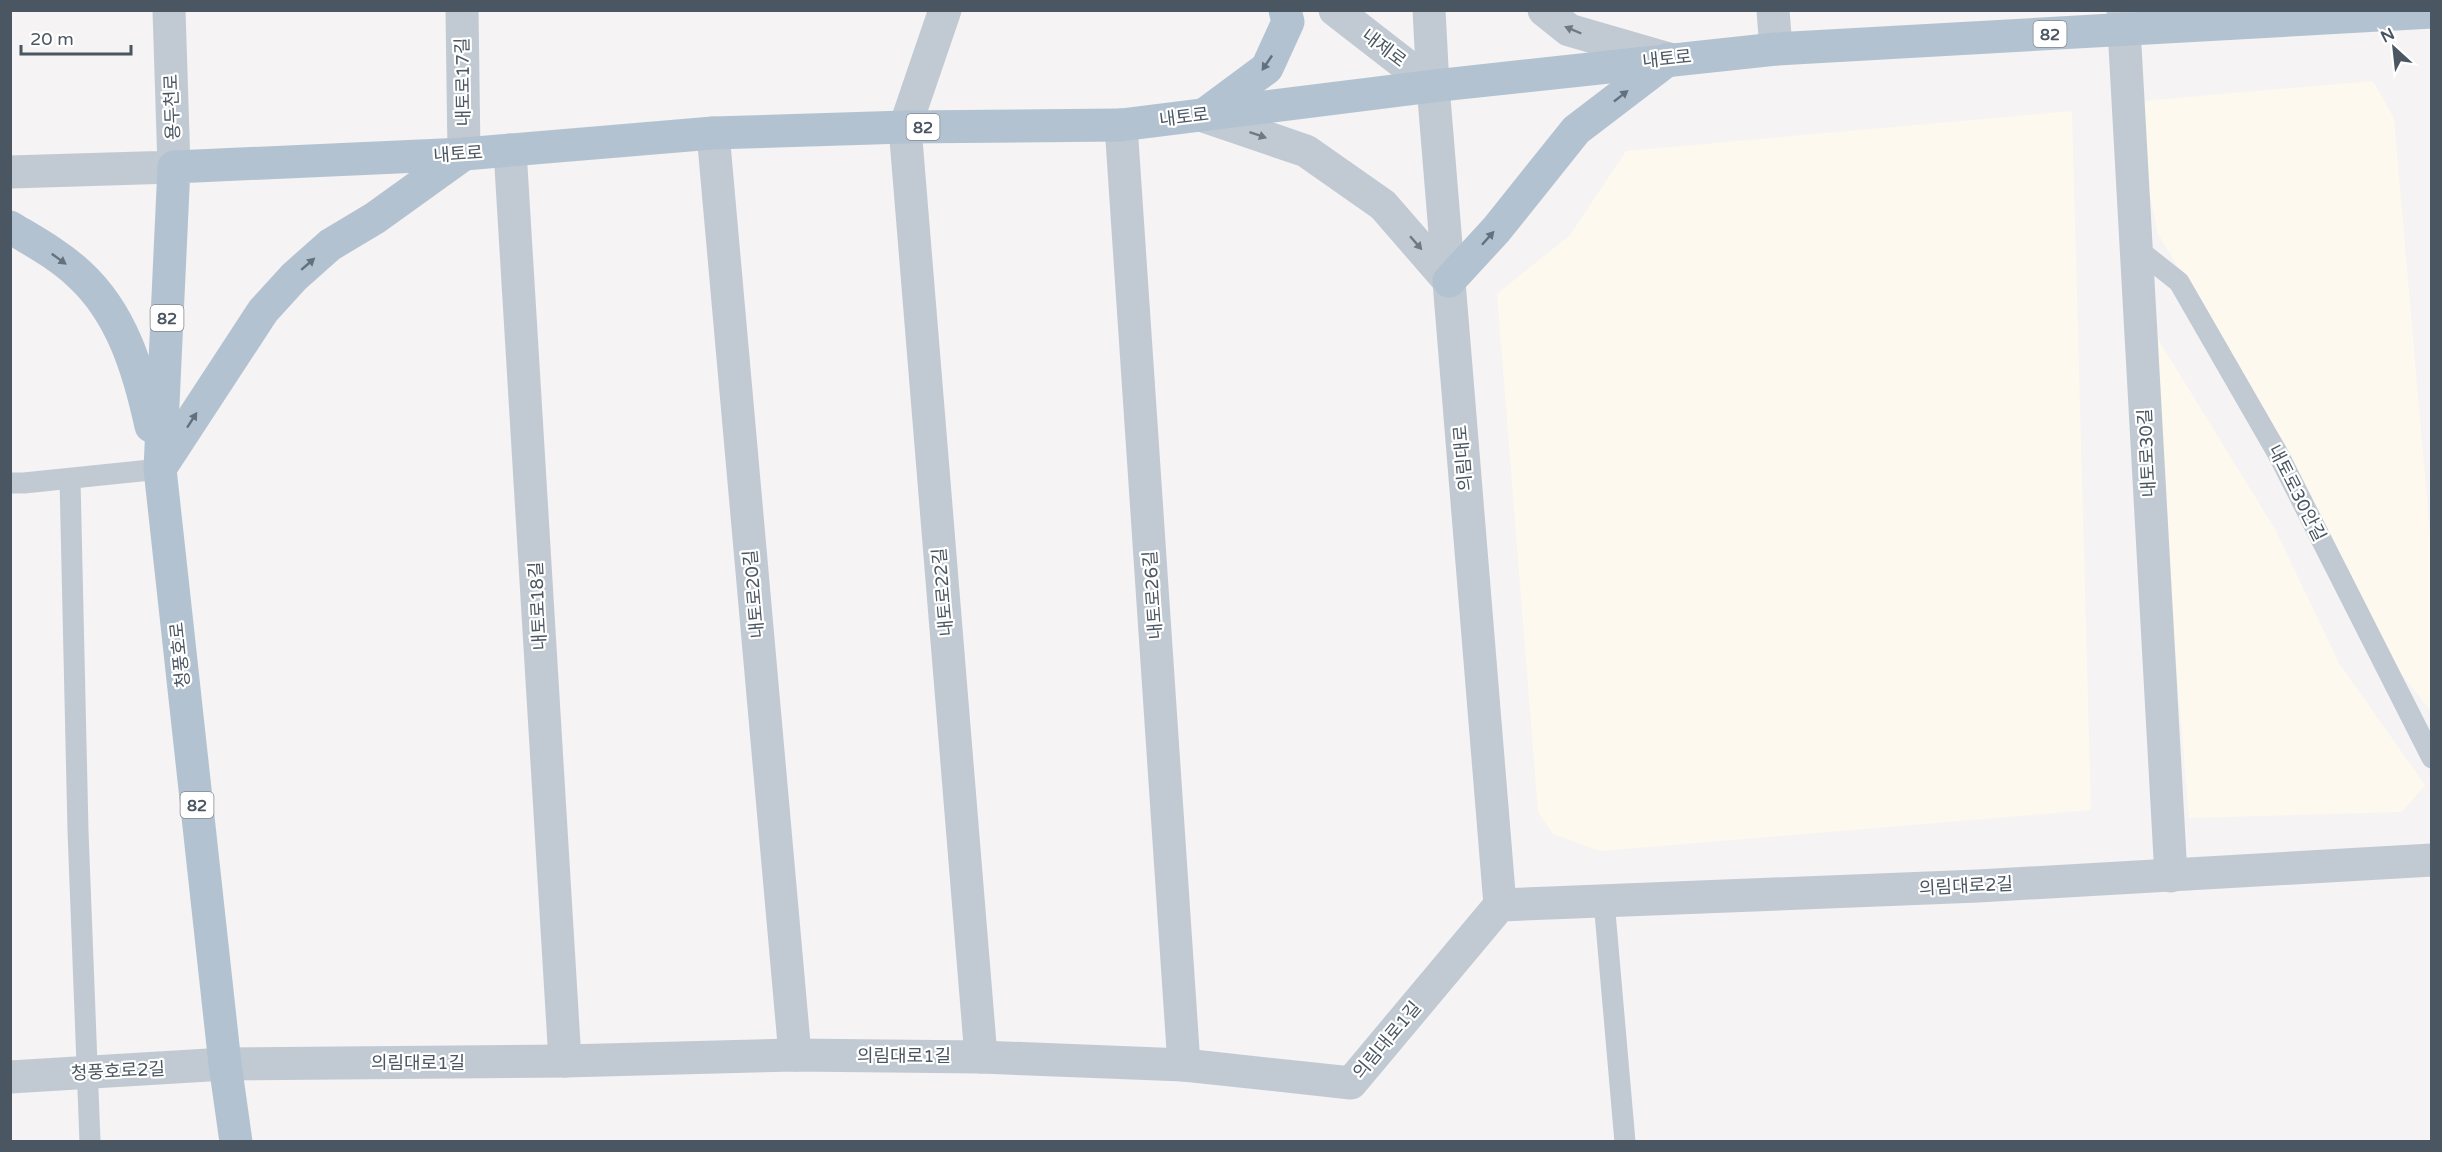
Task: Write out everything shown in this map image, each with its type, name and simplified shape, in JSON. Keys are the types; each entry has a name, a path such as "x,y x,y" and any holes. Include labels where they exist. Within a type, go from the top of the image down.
{"main road":[{"path":"1203,116 1267,68 1288,22 1286,10"},
{"name":"내토로","path":"174,167 464,154 713,133 905,127 1121,125 1669,58 2124,20 2432,12"},
{"path":"1449,281 1496,230 1576,130 1669,58"},
{"path":"160,469 263,311 294,277 330,245 375,218 464,154"},
{"name":"청풍호로","path":"174,167 160,469 225,1064 236,1142"},
{"path":"10,227 79,273 103,299 121,331 143,389 160,469"}],"street":[{"name":"용두천로","path":"168,10 174,167"},
{"name":"내토로17길","path":"462,10 464,154"},
{"path":"905,127 945,10"},
{"name":"내제로","path":"1335,10 1433,86"},
{"name":"의림대로","path":"1429,10 1433,86 1500,905"},
{"path":"1544,10 1569,30 1669,58"},
{"path":"1773,10 1776,49"},
{"name":"내토로30길","path":"2124,20 2171,876"},
{"path":"1203,116 1306,151 1383,206 1449,281"},
{"name":"내토로26길","path":"1121,125 1184,1065"},
{"name":"내토로22길","path":"905,127 981,1056"},
{"name":"내토로20길","path":"713,133 795,1055"},
{"name":"내토로18길","path":"510,150 566,1061"},
{"name":"내토로","path":"10,172 174,167"},
{"name":"의림대로2길","path":"1500,905 1978,886 2432,860"},
{"name":"의림대로1길","path":"225,1064 566,1061 795,1055 981,1056 1184,1065 1351,1083 1500,905"},
{"name":"청풍호로2길","path":"10,1077 225,1064"}],"lane":[{"name":"내토로30안길","path":"2136,248 2179,282 2185,292 2278,454 2432,758"},
{"path":"10,483 160,469"},
{"path":"70,479 86,1072 90,1142"},
{"path":"1604,901 1625,1142"}],"shaded area":[{"path":"2373,81 2394,118 2431,545 2431,711 2391,661 2246,380 2158,234 2130,102"},
{"path":"2072,111 2091,810 1600,851 1553,834 1538,812 1497,294 1570,235 1626,151"},
{"path":"2148,323 2275,529 2339,663 2425,785 2402,812 2189,818"}]}
